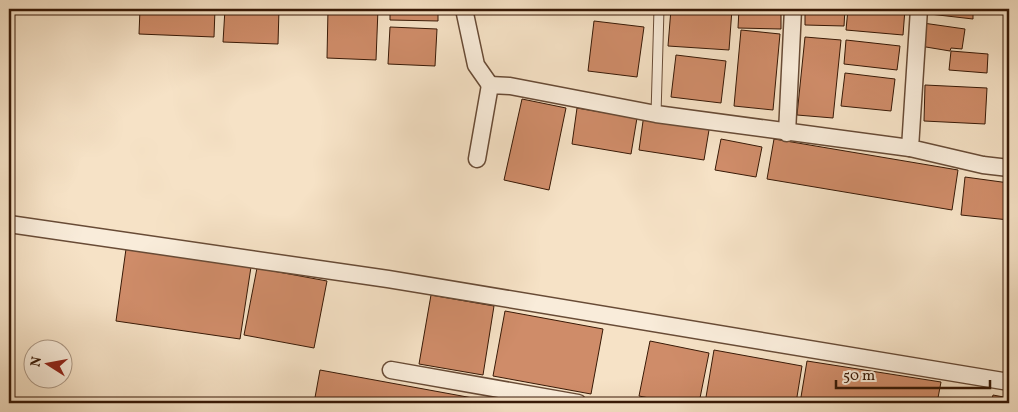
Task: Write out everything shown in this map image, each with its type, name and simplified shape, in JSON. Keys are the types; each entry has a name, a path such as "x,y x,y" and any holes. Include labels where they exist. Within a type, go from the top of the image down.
{"street":[{"path":"464,9 476,66 490,85 477,159"},
{"path":"787,133 793,9"},
{"path":"910,148 919,9"},
{"path":"490,85 510,86 656,114 910,148 983,165 1009,168"},
{"path":"9,224 388,279 1009,382"},
{"path":"390,370 578,403"}],"lane":[{"path":"656,114 659,9"}],"building":[{"path":"140,9 215,9 214,37 139,34"},
{"path":"225,9 279,9 278,44 223,42"},
{"path":"328,9 378,9 376,60 327,58"},
{"path":"390,9 438,9 438,21 390,20"},
{"path":"599,9 645,9 644,12"},
{"path":"671,9 732,9 729,50 668,46"},
{"path":"739,9 781,9 781,29 738,28"},
{"path":"805,9 845,9 844,26 805,25"},
{"path":"848,9 905,9 903,35 846,30"},
{"path":"922,9 973,9 973,19 921,13"},
{"path":"594,21 644,27 637,77 588,71"},
{"path":"923,23 965,29 962,49 951,48 950,51 920,46"},
{"path":"390,27 437,29 435,66 388,64"},
{"path":"741,30 780,34 773,110 734,106"},
{"path":"805,37 841,40 833,118 797,115"},
{"path":"846,40 900,46 897,70 844,64"},
{"path":"951,51 988,54 987,73 949,70"},
{"path":"676,55 726,61 721,103 671,97"},
{"path":"845,73 895,79 891,111 841,106"},
{"path":"925,85 987,88 985,124 924,121"},
{"path":"522,99 566,108 549,190 504,180"},
{"path":"577,108 637,118 631,154 572,144"},
{"path":"644,114 710,124 704,160 639,150"},
{"path":"721,139 762,147 756,177 715,170"},
{"path":"774,139 958,170 952,210 767,179"},
{"path":"965,177 1009,183 1009,220 961,215"},
{"path":"126,249 251,267 240,339 116,321"},
{"path":"257,268 327,281 314,348 244,335"},
{"path":"431,295 494,306 483,375 419,364"},
{"path":"505,311 603,329 591,394 493,376"},
{"path":"650,341 709,353 699,403 675,403 639,396"},
{"path":"714,350 802,366 796,403 705,403"},
{"path":"807,361 941,382 937,403 800,403"},
{"path":"320,370 500,403 314,403"},
{"path":"993,395 1009,398 1009,403 991,403"}]}
